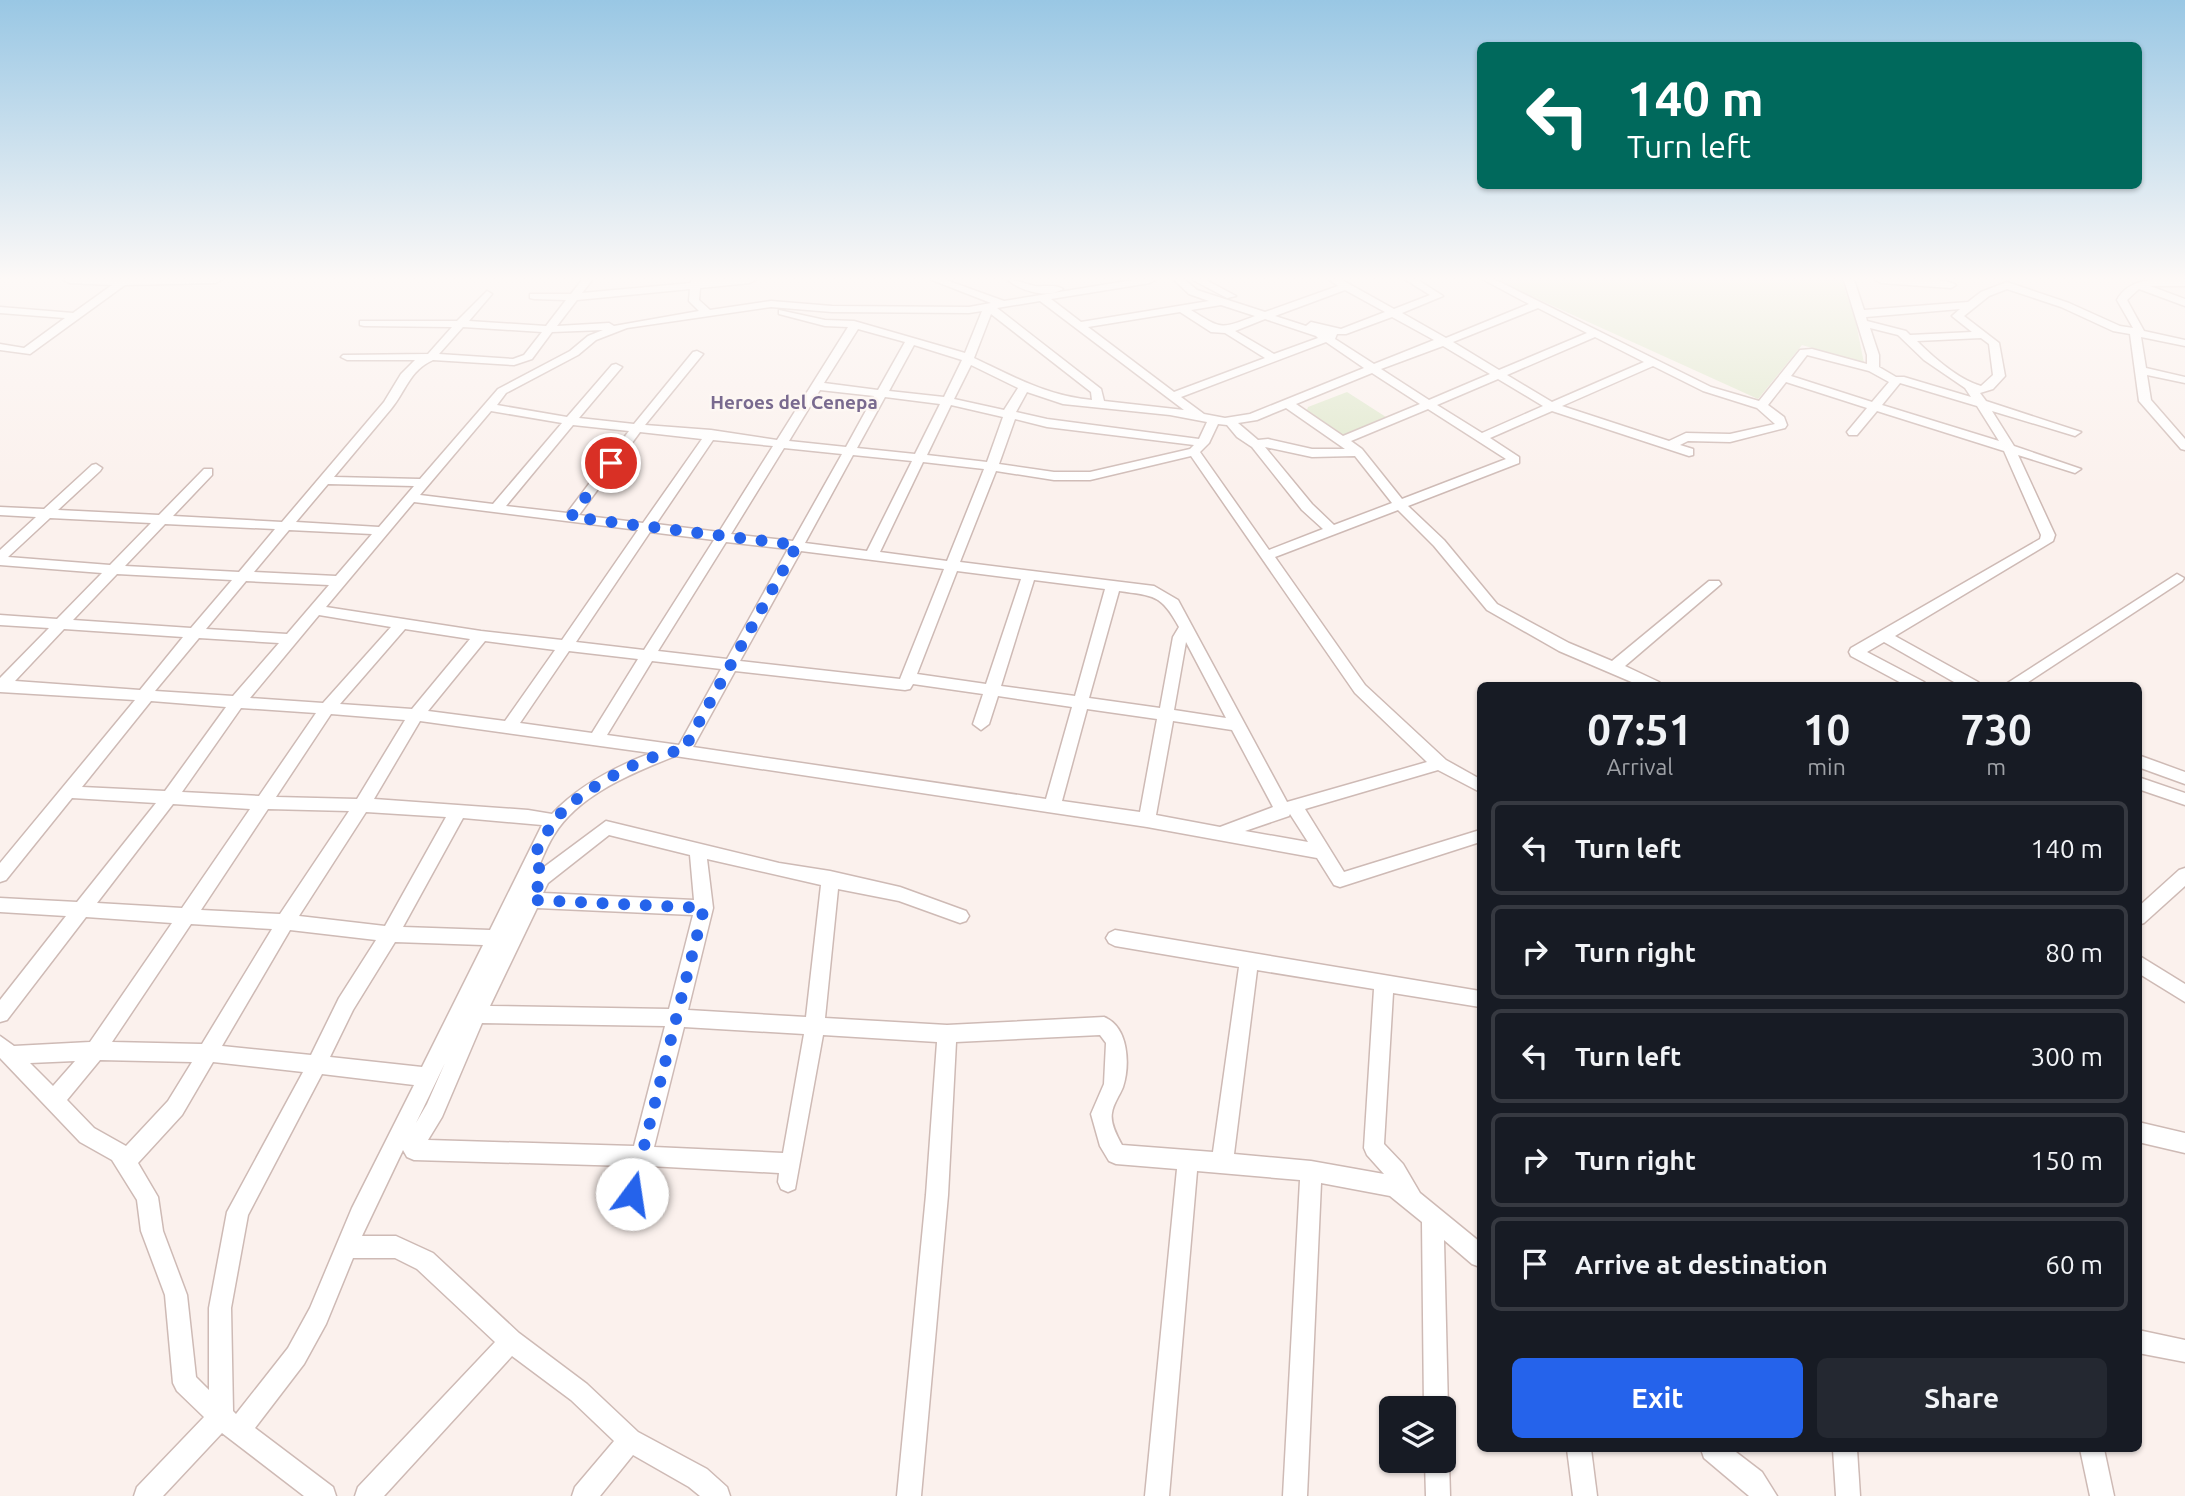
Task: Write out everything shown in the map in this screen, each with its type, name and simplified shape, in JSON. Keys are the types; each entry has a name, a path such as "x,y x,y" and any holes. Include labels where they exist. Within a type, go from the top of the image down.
{"street":[{"path":"0,875 148,695 147,689 389,404 398,391 402,376 438,350"},
{"path":"347,357 431,357 514,362 528,357 533,350"},
{"path":"0,1014 169,798 238,701 502,391 578,350"},
{"path":"596,739 839,350"},
{"path":"408,1133 421,1133 435,1110 456,1037 496,937 536,852 555,821 578,797 590,790 632,766 678,750 730,665 905,350"},
{"path":"938,350 968,359 1025,387 1063,401 1170,411 1231,422 1289,405 1430,350"},
{"path":"872,555 921,459 972,350"},
{"path":"1044,350 1097,391 1098,405"},
{"path":"1113,350 1207,418"},
{"path":"1260,350 1273,358"},
{"path":"1173,396 1296,350"},
{"path":"1266,556 1515,460 1426,405 1346,350"},
{"path":"1451,350 1552,407 1689,452"},
{"path":"1344,440 1558,350"},
{"path":"1627,350 1707,389 1761,406 1780,420 1777,428 1746,437 1686,437 1670,446"},
{"path":"1871,350 1873,369"},
{"path":"1921,350 1928,358 1969,386 1982,390 1990,387 1999,376 1994,350"},
{"path":"2137,350 2145,401 2184,444"},
{"path":"1761,406 1808,351 1873,369 1896,381"},
{"path":"571,517 697,354"},
{"path":"1481,438 1653,362"},
{"path":"497,508 616,367"},
{"path":"2140,370 2185,380"},
{"path":"1785,378 2075,469"},
{"path":"1853,432 1900,379 2075,432"},
{"path":"816,386 949,401 1068,426 1199,447"},
{"path":"1912,682 1856,652 2046,541 2048,535 1998,427 1969,386"},
{"path":"316,610 481,636 905,685 1011,415 1010,408 1025,387"},
{"path":"1289,405 1358,452 1400,505 1438,542 1492,607 1564,647 1614,667 1634,682"},
{"path":"490,407 570,421 781,442 1054,476 1090,476 1199,447"},
{"path":"1207,418 1199,447 1266,556 1360,689 1440,764 1477,784"},
{"path":"1231,422 1241,435 1256,444 1307,507 1332,531"},
{"path":"509,728 710,434"},
{"path":"1256,444 1268,443 1312,453 1358,452"},
{"path":"0,559 96,468"},
{"path":"1,686 208,472"},
{"path":"324,480 424,483"},
{"path":"412,498 1154,591 1173,603 1238,725 1288,808 1324,852 1340,880 1477,837"},
{"path":"0,511 284,528 384,531"},
{"path":"0,559 115,570 340,581"},
{"path":"981,724 1029,575"},
{"path":"2017,682 2177,578"},
{"path":"1614,667 1714,584"},
{"path":"1052,806 1113,586"},
{"path":"0,620 292,639"},
{"path":"54,1100 94,1051 326,710 402,623"},
{"path":"1147,820 1180,637 1186,627"},
{"path":"125,1162 175,1108 285,922 362,805 416,715 481,636"},
{"path":"1884,636 1966,682"},
{"path":"907,678 1238,725"},
{"path":"1,686 416,715 678,750 1147,820 1324,852"},
{"path":"2142,762 2185,778"},
{"path":"1224,832 1288,808 1440,764"},
{"path":"2142,784 2185,799"},
{"path":"68,792 263,803 362,805 528,816 555,821"},
{"path":"229,1423 220,1308 238,1212 346,1004 390,934 457,813"},
{"path":"146,1496 229,1423 296,1356 318,1316 360,1216 408,1133 428,1077 456,1037 478,1014 542,878 606,828 698,851 900,894 960,916"},
{"path":"632,1194 704,908 698,851"},
{"path":"536,852 541,856 538,874 542,878"},
{"path":"2142,914 2185,875"},
{"path":"408,1133 414,1150 642,1156 789,1173 815,1026 830,878"},
{"path":"531,900 704,908"},
{"path":"0,905 285,922 390,934 496,937"},
{"path":"1115,939 1477,998"},
{"path":"1222,1164 1249,960"},
{"path":"2142,966 2185,994"},
{"path":"1384,982 1374,1148 1396,1171 1412,1197"},
{"path":"478,1014 676,1018 947,1034 1104,1026 1116,1040 1114,1084 1101,1114 1107,1139 1116,1154 1311,1171 1395,1186 1412,1197 1477,1253"},
{"path":"909,1496 937,1195 947,1034"},
{"path":"5,1050 208,1054 317,1063 428,1077"},
{"path":"5,1050 87,1135 119,1153 148,1197 152,1231 176,1294 185,1383 229,1423 324,1496"},
{"path":"2142,1133 2185,1143"},
{"path":"1157,1496 1188,1161"},
{"path":"1295,1496 1311,1171"},
{"path":"1433,1215 1436,1396"},
{"path":"349,1247 396,1247 425,1261 511,1341 579,1392 630,1440 698,1478 718,1496"},
{"path":"367,1496 511,1341"},
{"path":"2142,1343 2185,1351"},
{"path":"584,1496 630,1440"},
{"path":"1579,1452 1585,1496"},
{"path":"1719,1452 1753,1481 1765,1496"},
{"path":"1845,1452 1848,1496"},
{"path":"2093,1452 2102,1496"},
{"path":"1437,1473 1438,1496"}],"green space":[{"path":"1650,350 1798,350 1758,399"},
{"path":"1819,350 1861,350 1864,363"},
{"path":"1347,392 1386,417 1343,435 1307,410 1308,407"}],"district":[{"name":"Heroes del Cenepa","path":"794,402"}],"route":[{"path":"611,463 571,517 797,545 683,751 673,750 632,766 578,797 548,830 536,852 542,860 538,874 542,878 531,900 704,908 632,1194"}]}
